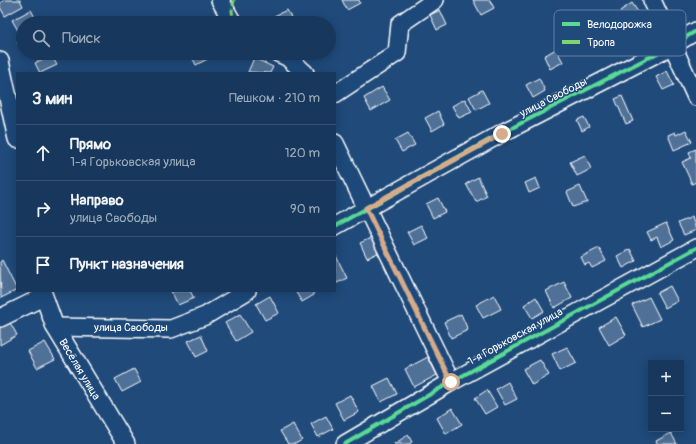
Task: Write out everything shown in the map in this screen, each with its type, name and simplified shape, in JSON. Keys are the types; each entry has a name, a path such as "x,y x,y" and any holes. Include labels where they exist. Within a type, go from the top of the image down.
{"street":[{"path":"220,0 229,16"},
{"path":"336,93 397,53 400,24 435,0"},
{"name":"улица Свободы","path":"686,37 696,31"},
{"name":"улица Свободы","path":"336,225 502,134 652,56"},
{"path":"678,56 696,97"},
{"path":"291,60 305,72"},
{"path":"0,61 16,134"},
{"path":"336,145 451,382"},
{"name":"1-я Горьковская улица","path":"344,444 451,382 696,248"},
{"name":"улица Свободы","path":"55,327 171,328 205,316 245,292"},
{"path":"0,318 42,294"},
{"name":"Весёлая улица","path":"42,294 55,327 126,444"}],"building":[{"path":"5,0 20,0 23,6 5,16 0,7 0,3"},
{"path":"342,0 359,0 360,3 347,10"},
{"path":"473,0 490,0 494,8 481,15"},
{"path":"632,3 637,10 622,10"},
{"path":"31,10 34,16 20,16"},
{"path":"287,10 290,16 274,16"},
{"path":"440,10 447,25 437,30 430,15"},
{"path":"16,18 16,27 12,20"},
{"path":"554,50 554,56 560,56 563,62 550,69 544,56"},
{"path":"41,60 54,60 57,65 40,72 35,63"},
{"path":"194,60 206,60 196,65"},
{"path":"253,60 258,60 273,67 270,72 248,72"},
{"path":"667,71 674,85 663,90 656,77"},
{"path":"539,78 545,91 533,98 526,85"},
{"path":"382,87 390,100 371,111 364,98"},
{"path":"482,90 489,103 476,110 469,97"},
{"path":"622,96 633,121 626,124 615,99"},
{"path":"465,99 472,112 459,118 452,106"},
{"path":"438,111 444,124 432,131 425,118"},
{"path":"584,117 589,127 582,131 577,120"},
{"path":"686,130 692,142 674,150 668,135 675,132 676,135"},
{"path":"408,133 415,145 402,152 395,140"},
{"path":"696,149 696,182 692,184 682,162 691,158 689,152"},
{"path":"585,155 591,169 577,176 570,162"},
{"path":"478,177 487,196 476,202 466,184"},
{"path":"536,178 540,188 529,193 525,183"},
{"path":"580,186 587,202 573,207 567,192"},
{"path":"438,198 445,212 433,218 426,204"},
{"path":"692,217 696,230 684,235 678,223"},
{"path":"666,223 674,240 661,247 657,237 651,240 647,232"},
{"path":"421,225 428,238 414,245 407,232"},
{"path":"373,237 380,252 367,258 360,243"},
{"path":"599,248 606,261 592,268 589,263 585,265 581,257"},
{"path":"630,249 636,261 623,268 617,256"},
{"path":"336,256 347,278 336,284"},
{"path":"2,260 16,288 16,290 1,298 0,262"},
{"path":"564,282 572,298 554,308 546,291"},
{"path":"670,286 678,301 665,308 657,293"},
{"path":"172,292 191,292 194,298 178,305"},
{"path":"296,292 312,292 314,295 302,302"},
{"path":"494,295 501,309 483,318 476,305"},
{"path":"270,296 279,313 265,320 256,304"},
{"path":"536,297 544,311 532,318 524,305"},
{"path":"649,297 660,319 643,327 632,305"},
{"path":"240,314 251,332 236,341 225,323"},
{"path":"461,314 468,330 451,338 444,322"},
{"path":"616,317 626,335 609,345 599,327"},
{"path":"8,319 17,335 0,345 0,323"},
{"path":"201,335 208,351 196,357 188,341"},
{"path":"45,342 55,359 37,368 28,351"},
{"path":"567,347 576,363 560,371 552,354"},
{"path":"428,357 437,375 414,387 405,369"},
{"path":"540,360 549,375 532,385 523,369"},
{"path":"134,369 141,382 122,392 115,379"},
{"path":"389,378 397,394 381,402 373,386"},
{"path":"508,382 517,399 505,405 496,389"},
{"path":"487,390 497,407 485,414 475,398"},
{"path":"350,395 359,412 344,420 335,403"},
{"path":"452,408 462,424 446,434 437,418"},
{"path":"326,416 333,429 318,437 311,424"},
{"path":"293,424 302,440 295,444 288,444 280,431"},
{"path":"671,433 677,444 658,444 656,441"},
{"path":"408,435 412,442 409,444 394,444"}],"marked path":[{"path":"233,16 234,0"}],"cycle path":[{"path":"686,37 696,31"},
{"path":"336,225 502,133 652,56"},
{"path":"345,444 451,382 696,248"}],"route":[{"path":"451,382 366,208 502,134"}]}
